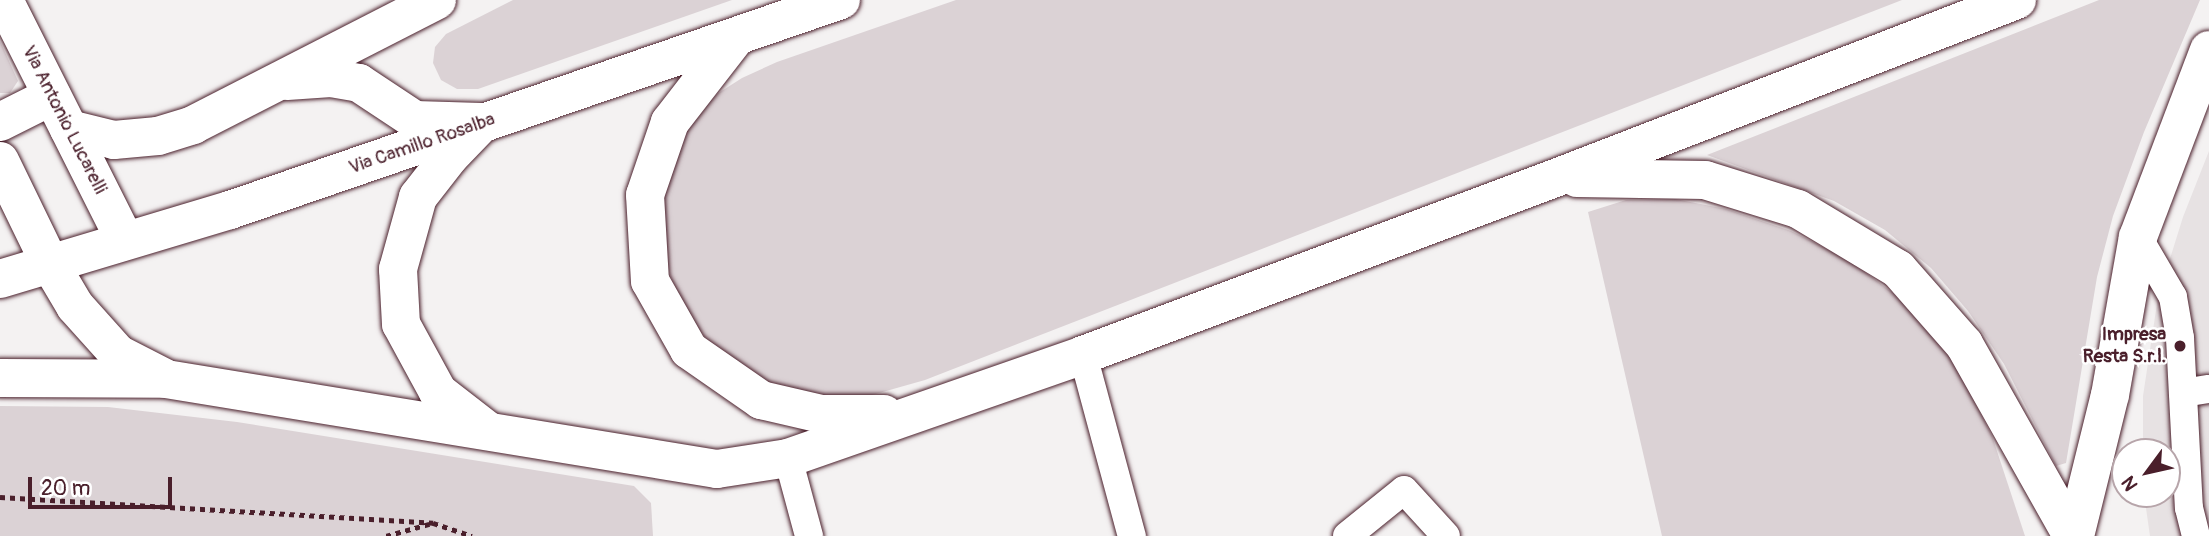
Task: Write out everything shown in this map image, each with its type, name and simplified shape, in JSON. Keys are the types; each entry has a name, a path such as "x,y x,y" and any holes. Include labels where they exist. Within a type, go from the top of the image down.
{"main road":[{"name":"Via Antonio Lucarelli","path":"4,0 124,239"},
{"path":"0,122 61,112 114,140 158,136 193,125 437,0"},
{"name":"Via Camillo Rosalba","path":"0,279 124,239 230,210 841,0"},
{"path":"0,378 166,379 718,468 788,458 1083,355 1558,177 2017,0"},
{"path":"736,37 670,122 645,195 650,281 689,350 761,400 821,414 914,415"},
{"path":"2074,536 2110,395 2138,237 2209,50"},
{"path":"275,82 340,79 359,83 415,120 483,122"},
{"path":"483,122 450,156 418,197 398,269 401,324 438,392 491,433"},
{"path":"0,161 49,262 75,306 118,354 166,379"},
{"path":"1558,177 1705,180 1798,209 1898,269 1964,344 2074,536"}],"lane":[{"path":"2138,237 2173,297 2196,391 2189,508 2196,536"},
{"path":"1083,355 1132,536"},
{"path":"788,458 809,536"},
{"path":"1346,536 1404,490 1446,536"}],"path":[{"path":"0,497 433,523 472,536"},
{"path":"386,536 433,523"}],"shaded area":[{"path":"513,0 732,0 478,89 457,89 441,80 433,63 435,47 446,34"},
{"path":"956,0 1902,0 925,380 872,395 827,398 752,378 721,355 691,321 676,292 665,259 662,202 683,139 698,114 717,94 742,78 777,62"},
{"path":"2099,0 2200,0 2144,132 2113,216 2097,277 2066,463 2056,466 2004,364 1968,311 1931,268 1885,230 1834,201 1707,155"},
{"path":"0,41 18,81 10,93 0,93"},
{"name":"Impresa Resta S.r.l.","path":"2209,151 2209,536 2150,536 2146,508 2181,508 2181,438 2143,438 2143,396 2158,297 2183,217"},
{"path":"1675,199 1726,209 1791,231 1849,260 1902,300 1952,357 1992,436 2025,536 1662,536 1588,212 1626,200"},
{"path":"0,406 108,407 237,422 634,486 651,503 653,536 0,536"}],"place":[{"name":"Impresa Resta S.r.l.","path":"2180,346"}]}
